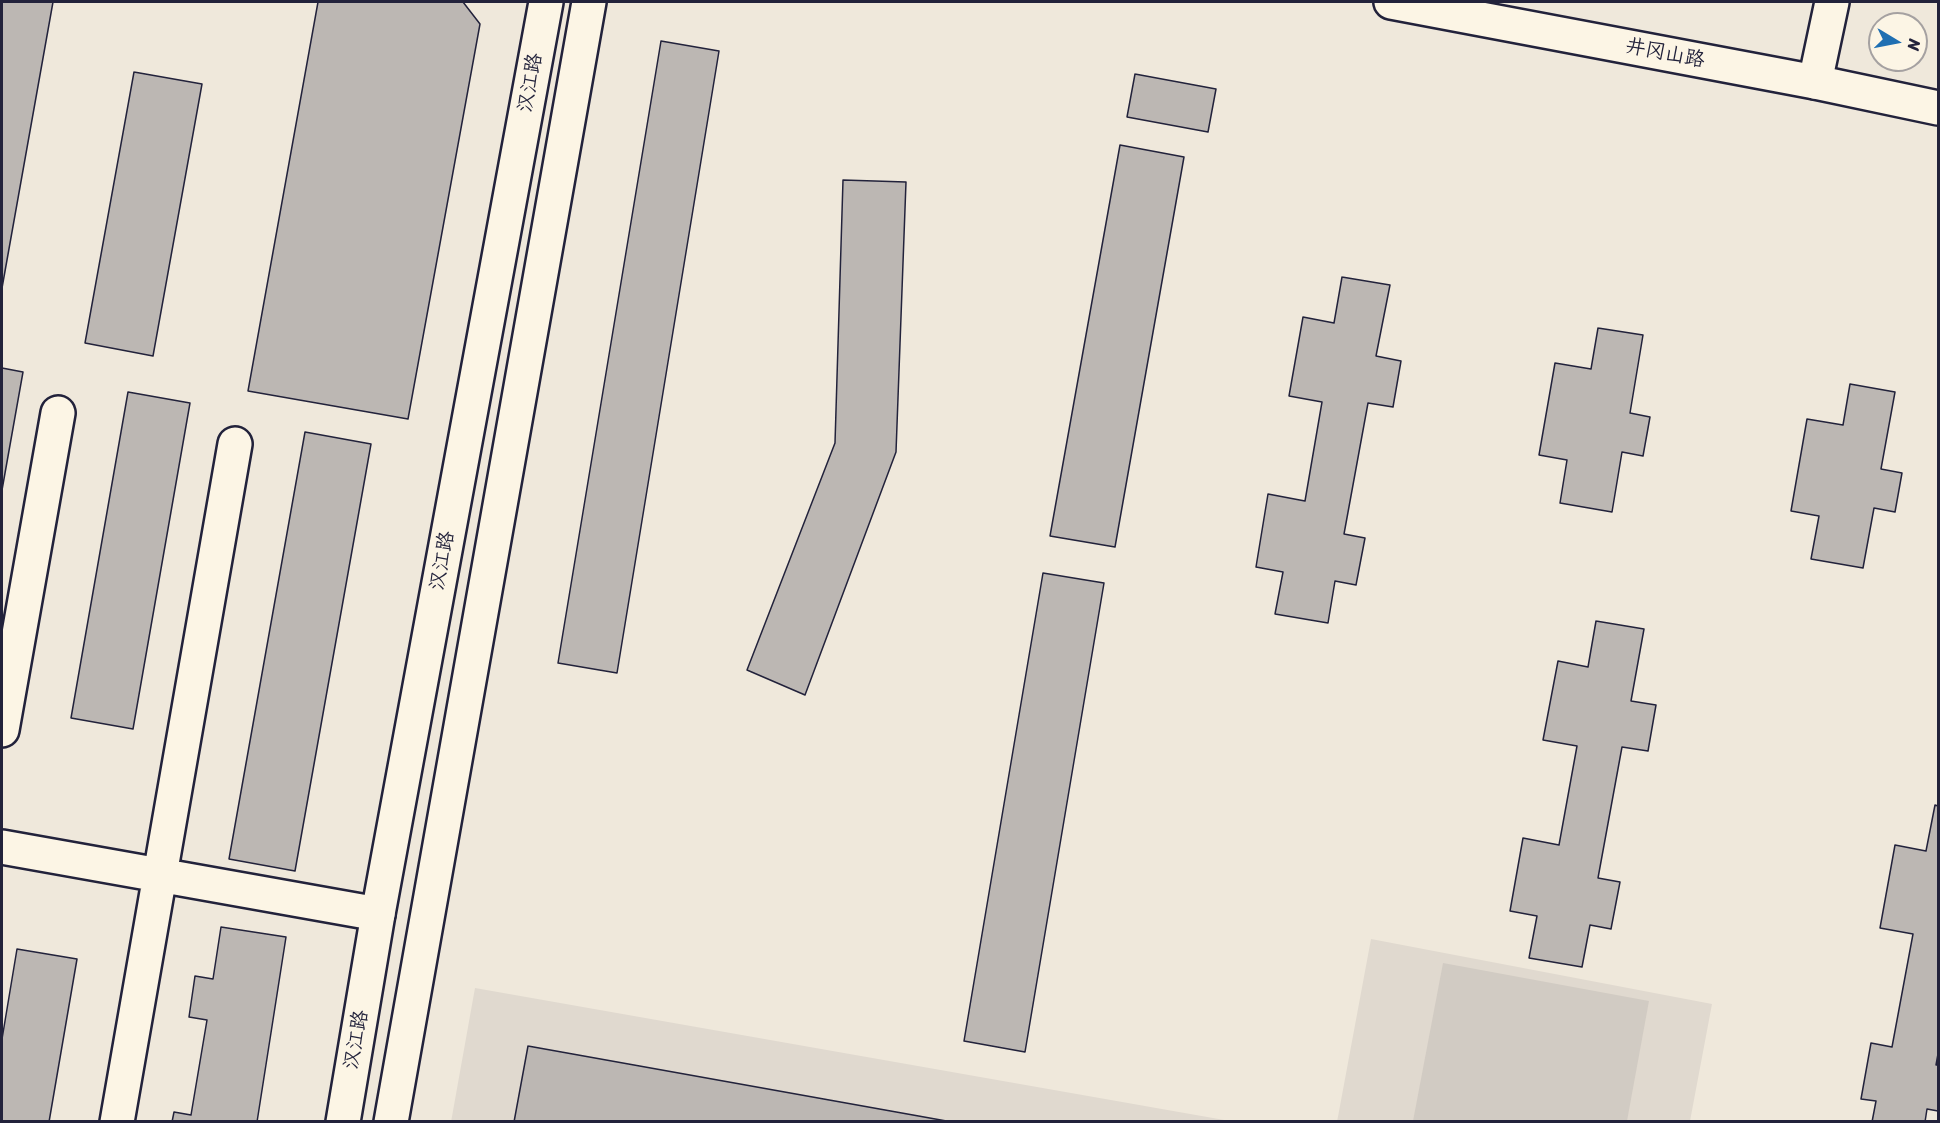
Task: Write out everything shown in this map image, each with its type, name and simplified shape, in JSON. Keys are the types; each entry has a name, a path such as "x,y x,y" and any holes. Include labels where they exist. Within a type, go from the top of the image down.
{"street":[{"name":"汉江路","path":"343,1122 378,914 546,2"},
{"path":"392,1122 590,2"},
{"name":"井冈山路","path":"1391,2 1815,82 1938,108"},
{"path":"1815,82 1833,2"},
{"path":"2,730 58,413"},
{"path":"117,1122 235,444"},
{"path":"2,848 378,914"}],"shaded area":[{"path":"1371,939 1712,1004 1690,1121 1337,1122"},
{"path":"1443,963 1649,1001 1627,1121 1413,1121"},
{"path":"475,988 1230,1121 451,1122"}],"building":[{"path":"2,2 53,2 2,288"},
{"path":"318,2 463,2 480,24 408,419 248,391"},
{"path":"661,41 719,51 617,673 558,663"},
{"path":"134,72 202,84 153,356 85,343"},
{"path":"1135,74 1216,89 1208,132 1127,117"},
{"path":"1120,145 1184,157 1115,547 1050,536"},
{"path":"843,180 906,182 896,452 805,695 747,670 835,443"},
{"path":"1342,277 1390,285 1376,356 1401,361 1393,407 1368,403 1344,534 1365,538 1356,585 1335,581 1328,623 1275,614 1283,572 1256,567 1268,494 1305,501 1322,402 1289,396 1303,317 1334,323"},
{"path":"1598,328 1643,335 1630,413 1650,417 1643,456 1622,452 1612,512 1560,503 1567,460 1539,455 1555,363 1591,369"},
{"path":"2,368 23,372 2,490"},
{"path":"1850,384 1895,392 1881,469 1902,473 1895,512 1874,508 1863,568 1811,559 1819,516 1791,511 1807,419 1843,425"},
{"path":"128,392 190,403 133,729 71,718"},
{"path":"305,432 371,444 295,871 229,859"},
{"path":"1043,573 1104,583 1025,1052 964,1041"},
{"path":"1596,621 1644,629 1631,701 1656,705 1648,751 1622,747 1598,878 1620,882 1611,929 1590,925 1582,967 1529,958 1537,916 1510,911 1523,838 1559,845 1577,746 1543,740 1558,661 1588,667"},
{"path":"1935,805 1938,806 1938,1054 1936,1065 1938,1065 1938,1111 1927,1109 1925,1122 1872,1122 1876,1101 1861,1099 1871,1043 1892,1047 1913,934 1880,928 1895,845 1926,851"},
{"path":"221,927 286,937 257,1122 172,1122 174,1112 191,1115 207,1020 189,1017 195,976 213,979"},
{"path":"17,949 77,959 49,1122 2,1122 2,1039"},
{"path":"528,1046 952,1122 514,1122"}]}
